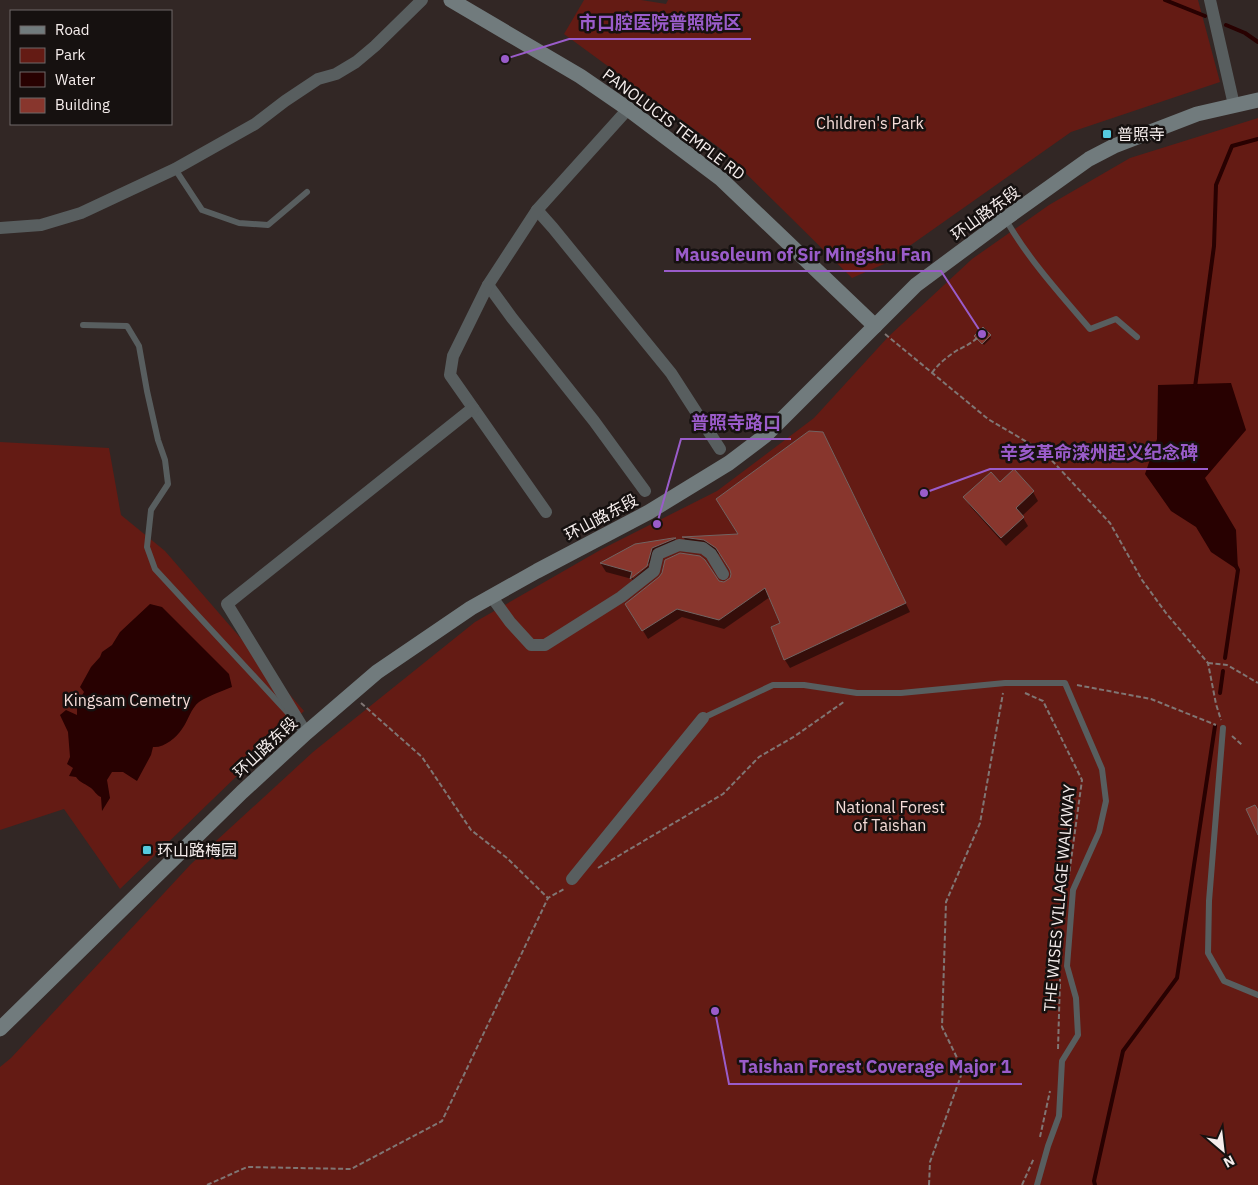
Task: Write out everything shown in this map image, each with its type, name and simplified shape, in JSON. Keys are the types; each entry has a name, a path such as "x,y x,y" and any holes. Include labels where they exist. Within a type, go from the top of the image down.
{"main road":[{"name":"PANOLUCIS TEMPLE RD","path":"451,0 580,76 628,109 721,179 875,326"},
{"name":"环山路东段","path":"0,1029 235,799 306,732 377,672 491,596 649,512 729,463 766,435 916,285 1089,159 1114,146 1197,114 1258,100"}],"street":[{"path":"0,228 41,225 81,213 174,169 255,124 318,79 336,74 356,62 422,0"},
{"path":"1210,0 1234,105"},
{"path":"546,512 450,375 453,356 488,285 537,210 628,109"},
{"path":"537,210 671,373 720,449"},
{"path":"488,285 594,421 645,491"},
{"path":"306,732 227,604 473,408"},
{"path":"491,596 510,622 531,645 544,645 628,592 654,571 658,554 679,545 703,548 711,554 723,574"},
{"path":"572,878 703,718"}],"lane":[{"path":"174,169 202,210 239,223 268,225 306,192"},
{"path":"1005,219 1018,241 1059,294 1090,329 1116,319 1137,337"},
{"path":"83,325 127,326 139,346 158,440 165,460 168,484 150,510 147,547 155,569 306,732"},
{"path":"703,718 773,685 804,685 857,693 901,692 1005,683 1064,683 1102,769 1106,801 1098,832 1073,890 1067,966 1076,998 1078,1035 1062,1061 1059,1116 1037,1185"},
{"path":"1223,728 1208,953 1224,981 1258,995"}],"path":[{"path":"875,326 988,419 1044,452 1110,522 1142,580 1166,613 1208,663 1223,728"},
{"path":"932,373 949,356 977,338"},
{"path":"1208,663 1227,665 1258,683"},
{"path":"929,1185 930,1162 963,1070 942,1027 946,902 980,823 1005,683"},
{"name":"THE WISES VILLAGE WALKWAY","path":"1005,683 1043,701 1082,780 1068,882"},
{"path":"1064,683 1151,699 1223,728 1242,745"},
{"path":"207,1185 247,1167 351,1169 442,1122 548,898"},
{"name":"THE WISES VILLAGE WALKWAY","path":"1058,1053 1060,976"},
{"path":"1040,1139 1050,1091"},
{"path":"1022,1185 1035,1156"}],"green space":[{"name":"Children's Park","path":"584,0 641,0 666,4 668,0 1198,0 1220,82 1071,132 884,264 852,278 721,149 564,34"},
{"name":"National Forest of Taishan","path":"1258,118 1258,1185 0,1185 0,1067 11,1058 191,864 313,752 475,622 602,549 717,491 814,418 888,337 972,259 1049,205 1130,158"},
{"name":"Kingsam Cemetry","path":"0,442 109,448 121,515 165,551 304,711 120,889 64,809 0,830"}],"water":[{"path":"1231,383 1246,430 1205,478 1236,530 1238,570 1211,552 1196,527 1171,511 1145,474 1157,439 1158,385"},
{"path":"150,604 162,607 229,674 232,687 199,702 176,736 165,744 153,747 151,755 137,781 123,772 112,772 107,780 110,798 102,811 101,797 76,777 69,776 73,768 67,764 70,757 68,732 60,715 66,710 77,715 77,705 84,692 80,687 91,667 102,652 112,645 120,632"}],"building":[{"path":"983,327 991,335 982,344 974,336"},
{"path":"809,431 823,432 906,603 784,660 771,627 780,623 765,588 719,620 677,609 642,631 625,604 659,577 665,560 680,553 700,556 705,560 719,581 724,582 730,578 730,570 716,548 704,540 682,537 738,534 716,499"},
{"path":"1014,469 1034,491 1016,508 1024,517 1001,538 963,497 991,472 1000,482"},
{"path":"676,538 652,548 647,566 630,579 632,572 600,563 635,544"},
{"path":"1255,805 1258,810 1258,835 1246,809"}],"waterway":[{"path":"1165,0 1205,16"},
{"path":"1226,25 1245,33 1258,42"},
{"path":"1195,387 1214,246 1216,185 1232,146 1258,139"},
{"path":"1225,658 1238,570 1236,566"},
{"path":"1220,693 1223,671"},
{"path":"1095,1185 1094,1181 1123,1051 1177,978 1215,726"}],"place":[{"name":"市口腔医院普照院区","path":"505,59"},
{"name":"普照寺","path":"1107,134"},
{"name":"Mausoleum of Sir Mingshu Fan","path":"982,334"},
{"name":"辛亥革命滦州起义纪念碑","path":"924,493"},
{"name":"普照寺路口","path":"657,524"},
{"name":"环山路梅园","path":"147,850"},
{"name":"Taishan Forest Coverage Major 1","path":"715,1011"}]}
